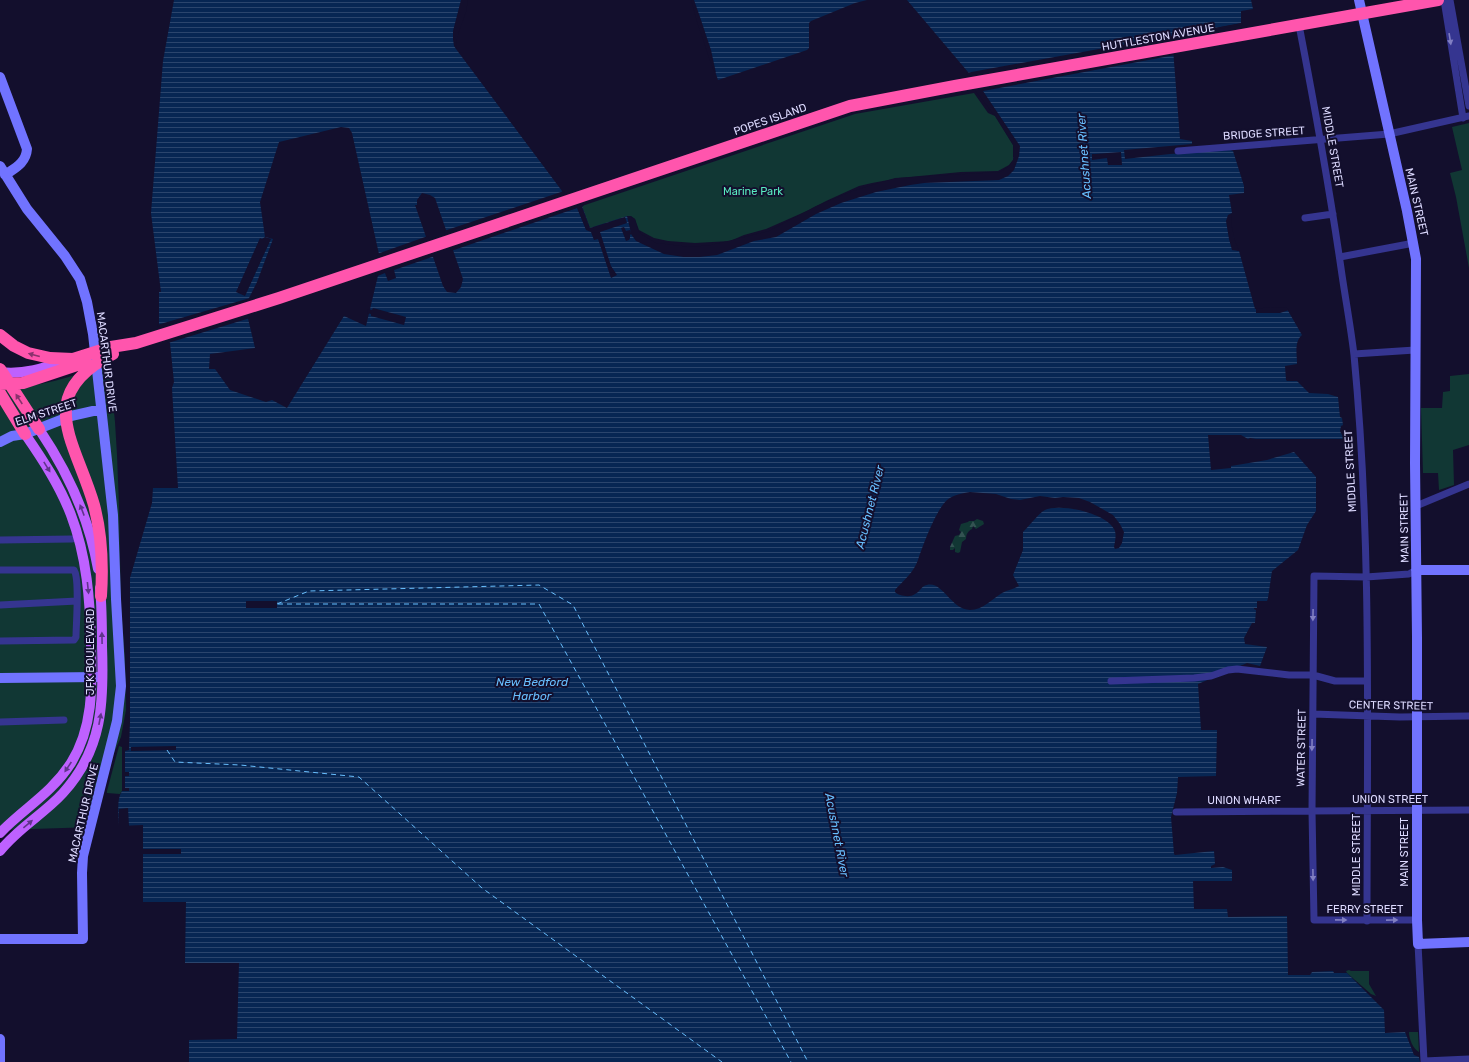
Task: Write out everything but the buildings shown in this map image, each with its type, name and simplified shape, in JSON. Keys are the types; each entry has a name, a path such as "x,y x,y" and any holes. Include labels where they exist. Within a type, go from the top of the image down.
{"highway":[{"path":"1363,14 1438,0"},
{"name":"HUTTLESTON AVENUE","path":"961,84 1363,14"},
{"name":"POPES ISLAND","path":"136,343 310,288 850,106 961,84"},
{"path":"0,335 14,346 28,353 79,363 111,347 136,343"},
{"path":"0,384 113,354 136,343"},
{"path":"79,363 74,386 65,411 67,428 91,496 97,518 103,569 101,596"},
{"path":"0,370 39,428"},
{"path":"0,394 26,434"}],"main road":[{"path":"0,370 21,378"},
{"name":"JFK BOULEVARD","path":"0,833 51,788 71,762 81,744 98,677 101,596 96,558 82,510 65,471 39,428"},
{"name":"JFK BOULEVARD","path":"0,851 15,835 57,799 70,784 81,768 94,741 102,704 86,570 80,544 72,516 62,493 26,434"}],"street":[{"name":"MAIN STREET","path":"1359,0 1414,243 1416,259 1415,463 1417,920 1424,1061"},
{"path":"1444,0 1466,117"},
{"path":"1450,0 1469,106"},
{"name":"MIDDLE STREET","path":"1299,25 1321,140 1354,354 1362,470 1366,577 1368,717 1367,921"},
{"path":"0,77 27,149 26,156 23,161 2,171"},
{"name":"BRIDGE STREET","path":"1178,150 1389,134 1466,117"},
{"name":"MACARTHUR DRIVE","path":"0,939 83,939 83,856 118,720 120,682 114,528 92,324 80,279 27,209 2,171"},
{"path":"1305,218 1333,214"},
{"path":"1340,258 1414,243"},
{"path":"1354,354 1415,350"},
{"name":"ELM STREET","path":"0,442 12,436 26,434 75,414 101,411"},
{"path":"1416,506 1469,484"},
{"path":"0,540 72,539"},
{"path":"0,570 72,570 75,572 76,576 77,601 76,639 0,641"},
{"path":"1366,577 1409,574 1416,570 1469,570"},
{"name":"WATER STREET","path":"1314,920 1312,714 1314,576 1366,577"},
{"path":"0,605 77,601"},
{"path":"1111,681 1194,678 1211,676 1228,670 1237,669 1289,675 1313,676 1335,681 1367,681"},
{"path":"0,678 98,677"},
{"name":"CENTER STREET","path":"1312,714 1368,717 1469,716"},
{"path":"0,722 64,720"},
{"name":"UNION STREET","path":"1312,811 1469,810"},
{"name":"UNION WHARF","path":"1176,812 1312,811"},
{"name":"FERRY STREET","path":"1314,920 1417,920"},
{"path":"1418,944 1469,942"},
{"path":"0,1039 0,1062"},
{"path":"1424,1061 1469,1059"}],"green space":[{"name":"Marine Park","path":"974,93 988,113 995,116 1013,145 1013,160 1009,165 998,171 961,172 899,178 859,186 766,229 744,235 730,241 695,243 668,241 654,238 639,230 635,219 631,216 590,229 582,206 855,114"},
{"path":"1469,123 1469,268 1450,173 1462,170 1452,127"},
{"path":"109,364 117,455 121,607 125,657 126,710 121,737 110,762 95,827 0,830 0,389 55,381"},
{"path":"1469,374 1469,445 1453,450 1454,485 1439,490 1438,473 1423,473 1421,408 1442,408 1443,392 1450,391 1450,376"},
{"path":"977,519 983,521 984,524 976,529 973,526 966,536 966,539 962,542 960,552 955,552 955,548 950,550 955,536 959,535 961,532 959,530 961,524"},
{"path":"119,746 122,747 122,791 120,794 107,793 107,791"},
{"path":"1346,971 1369,971 1369,984 1376,996 1371,994 1347,973"},
{"path":"1409,1032 1418,1032 1419,1052 1412,1044"}],"water":[{"name":"New Bedford Harbor","path":"174,0 466,0 456,40 456,49 562,191 568,211 582,206 590,228 627,216 630,218 636,231 649,242 667,247 711,247 770,233 880,184 1001,174 1012,165 1016,148 968,72 907,0 1251,0 1253,9 1241,11 1241,23 1172,36 1180,139 1192,141 1192,144 1124,150 1125,159 1170,154 1233,151 1244,186 1244,193 1229,195 1232,213 1229,217 1236,250 1239,251 1255,309 1287,309 1302,335 1299,338 1297,345 1297,364 1285,366 1286,380 1297,381 1309,393 1328,394 1338,397 1340,417 1342,418 1343,425 1341,426 1340,431 1344,439 1248,439 1241,435 1208,435 1211,470 1231,468 1231,466 1267,460 1294,452 1316,477 1316,511 1307,525 1298,550 1272,571 1267,601 1257,601 1257,608 1254,608 1256,610 1255,623 1252,623 1244,638 1245,644 1267,647 1260,666 1247,663 1198,684 1201,730 1217,730 1216,776 1178,777 1177,793 1171,817 1174,854 1214,851 1215,864 1211,866 1211,868 1223,867 1232,870 1232,881 1193,881 1194,909 1227,909 1228,917 1287,916 1288,975 1310,975 1312,972 1333,971 1334,973 1347,973 1384,1010 1385,1033 1405,1032 1414,1055 1419,1057 1420,1062 189,1062 189,1040 237,1039 239,963 185,963 186,902 143,902 143,825 119,826 118,812 118,803 122,791 122,747 129,747 130,578 152,503 153,488 178,488 172,388 174,382 170,343 159,325 159,292 161,292 151,213 163,61","holes":["341,127 349,128 352,133 381,263 366,326 344,316 287,408 272,400 266,402 230,390 215,369 209,369 210,354 255,348 245,306 257,282 273,239 265,237 260,202 279,142","422,193 435,198 463,279 461,287 456,293 447,292 443,286 415,205 417,205 417,200","970,492 996,494 1011,499 1020,500 1040,496 1055,498 1079,498 1090,502 1113,515 1124,532 1122,543 1119,548 1115,549 1115,531 1109,523 1102,518 1082,511 1052,508 1045,510 1023,532 1023,550 1013,575 1019,586 1002,593 975,610 963,609 952,601 943,591 933,585 927,585 917,593 910,596 899,595 895,592 895,590 914,568 930,528 939,511 947,500 958,494"]},
{"path":"692,0 867,0 855,3 811,21 809,23 809,48 807,50 718,80"}],"pier":[{"path":"461,0 468,0 466,12 457,37 456,49 454,46 453,31"},
{"path":"691,0 694,0 700,17 711,50 716,73 713,69"},
{"path":"1243,23 1242,25 1174,37 1175,55 983,91 1020,146 1019,156 1014,170 1008,176 999,180 924,183 876,192 841,203 816,214 776,237 754,241 717,255 684,257 664,254 636,241 631,234 629,240 626,241 621,228 624,227 626,231 630,230 631,233 627,216 630,216 635,219 638,230 641,234 656,243 691,247 711,245 769,231 816,206 853,191 895,178 1000,172 1008,167 1013,160 1013,145 995,116 977,93 966,73"},
{"path":"1121,152 1122,165 1108,165 1107,158 1092,160 1092,154"},
{"path":"564,191 569,208 582,204 584,205 582,207 590,228 625,217 627,223 600,232 611,266 617,275 611,278 598,239 594,240 591,232 586,230 577,208 451,251 444,231"},
{"path":"1232,213 1231,222 1234,238 1239,251 1232,250 1229,239 1226,221 1228,215"},
{"path":"428,236 435,256 394,270 396,278 388,281 385,273 375,277 379,263 377,254"},
{"path":"265,237 271,239 245,296 236,292 260,238 262,239"},
{"path":"250,298 247,307 250,318 168,343 157,325"},
{"path":"1270,307 1287,308 1289,310 1280,313 1256,313 1256,309"},
{"path":"373,308 406,317 404,325 371,316 371,314 367,313 368,309 372,310"},
{"path":"246,601 277,601 277,608 246,608"},
{"path":"176,746 176,750 131,751 131,747"},
{"path":"122,747 129,747 129,750 125,751 125,772 129,772 129,776 125,776 125,788 129,788 129,791 122,791"},
{"path":"128,808 129,826 119,826 119,809"},
{"path":"143,849 181,849 181,854 143,854"}],"ferry route":[{"path":"277,604 309,591 539,585 573,605 808,1062"},
{"path":"278,604 539,604 791,1062"},
{"path":"167,750 175,762 240,765 359,777 482,888 722,1062"}],"water label":[{"name":"Acushnet River","path":"1084,156"},
{"name":"Acushnet River","path":"870,507"},
{"name":"Acushnet River","path":"837,835"}]}
